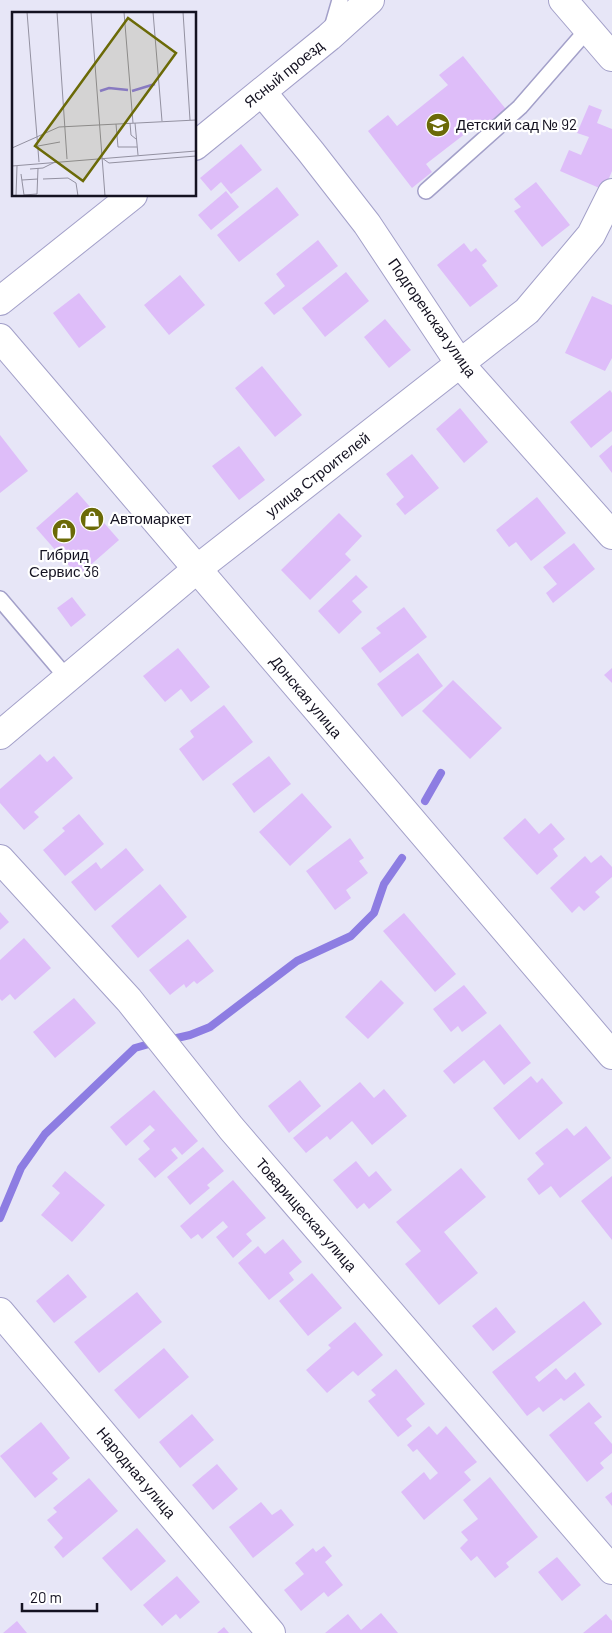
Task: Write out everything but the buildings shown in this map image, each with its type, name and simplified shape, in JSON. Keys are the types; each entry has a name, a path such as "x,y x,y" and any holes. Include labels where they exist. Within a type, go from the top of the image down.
{"street":[{"name":"Ясный проезд","path":"196,145 329,37 370,0"},
{"path":"563,0 612,57"},
{"name":"Подгоренская улица","path":"262,92 366,224 460,364 612,535"},
{"name":"улица Строителей","path":"0,735 197,569 527,311 591,235 612,193"},
{"path":"0,301 132,196"},
{"name":"Донская улица","path":"0,338 612,1055"},
{"name":"Товарищеская улица","path":"0,859 129,1000 231,1128 612,1570"},
{"name":"Народная улица","path":"0,1312 271,1633"}],"lane":[{"path":"329,37 340,0"},
{"path":"426,191 520,107 588,29"},
{"path":"0,599 68,679"}],"waterway":[{"path":"425,801 441,773"},
{"path":"168,1040 190,1035 210,1027 297,961 351,936 374,913 384,884 402,858"},
{"path":"0,1218 21,1168 45,1134 135,1048 156,1042"}],"place":[{"name":"Детский сад № 92","path":"438,125"},
{"name":"Автомаркет","path":"92,519"},
{"name":"Гибрид Сервис 36","path":"64,531"}]}
